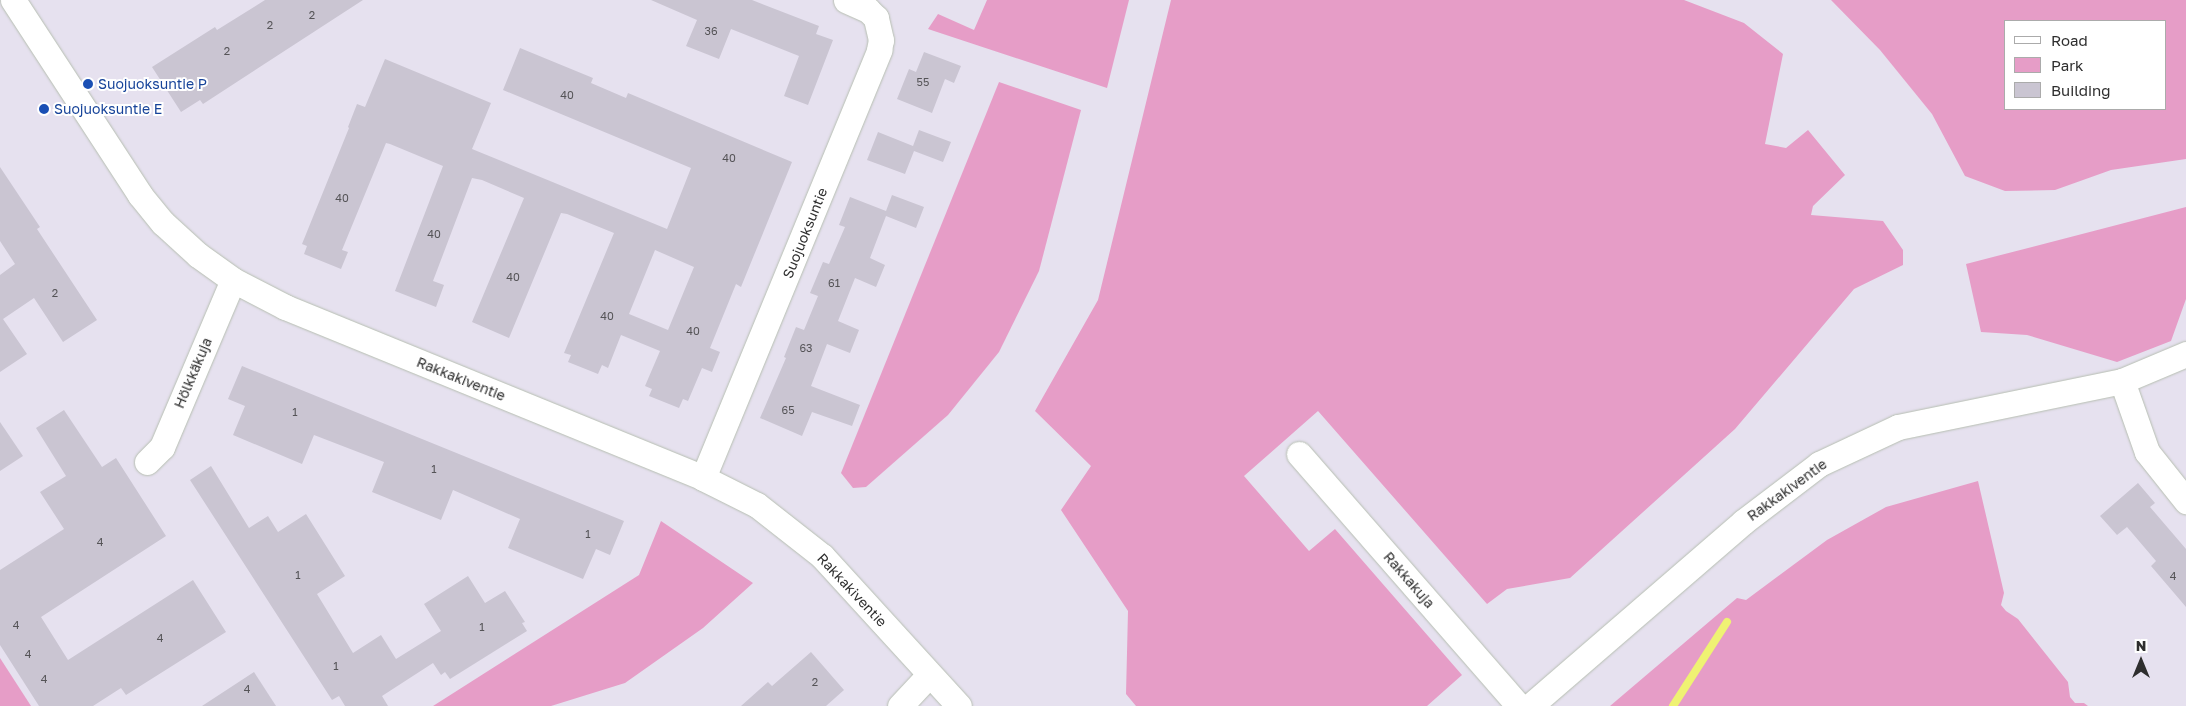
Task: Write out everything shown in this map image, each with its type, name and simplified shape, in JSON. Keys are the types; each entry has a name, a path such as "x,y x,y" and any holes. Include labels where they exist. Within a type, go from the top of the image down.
{"street":[{"name":"Rakkakiventie","path":"13,0 140,195 163,223 198,255 233,280 285,307 703,478 757,505 822,556 959,706"},
{"name":"Suojuoksuntie","path":"703,478 880,50 880,34 876,18 868,10 846,0"},
{"name":"Hölkkäkuja","path":"148,462 162,447 233,280"},
{"name":"Rakkakiventie","path":"1530,706 1743,522 1819,464 1898,427 2122,381 2186,354"},
{"path":"2122,381 2147,452 2186,500"},
{"name":"Rakkakuja","path":"1299,454 1519,706"},
{"path":"900,706 929,675"}],"green space":[{"path":"987,0 1129,0 1107,88 928,29 938,14 974,30"},
{"path":"1171,0 1684,0 1744,23 1783,54 1765,144 1786,148 1808,130 1845,175 1813,206 1811,215 1883,221 1903,250 1903,265 1854,289 1735,429 1570,578 1507,589 1487,604 1318,411 1244,476 1309,551 1335,529 1462,675 1427,706 1136,706 1126,694 1128,611 1061,510 1091,466 1035,411 1098,300"},
{"path":"1831,0 2186,0 2186,159 2111,170 2055,190 2005,191 1965,176 1932,114 1880,50"},
{"path":"999,82 1081,110 1039,271 999,352 948,415 866,487 853,488 841,473"},
{"path":"2186,207 2186,299 2171,341 2117,362 2027,335 1981,332 1966,264"},
{"path":"1978,481 2004,593 2001,605 2018,619 2068,682 2070,697 2075,703 2084,703 2088,706 1610,706 1737,598 1746,600 1827,540 1886,507"},
{"path":"661,521 753,583 703,628 625,683 551,706 433,706 639,575"},
{"path":"0,658 31,706 0,706"}],"building":[{"path":"265,0 363,0 203,104 200,100 181,112 152,67 215,27 217,30"},
{"path":"651,0 752,0 819,26 816,34 833,40 808,105 784,96 799,56 731,29 719,59 686,46 697,20"},
{"path":"520,48 593,78 591,83 626,98 628,93 792,162 741,287 736,284 710,348 720,352 712,372 702,368 688,401 683,399 679,408 649,396 652,389 645,386 660,351 621,335 608,368 602,365 598,374 568,362 571,355 564,353 614,233 561,213 509,338 472,322 524,198 482,180 472,178 433,281 444,285 436,307 395,291 443,166 386,143 342,250 348,252 341,269 304,254 307,246 302,244 357,104 365,107 385,59 491,103 472,149 667,229 691,168 503,90","holes":["655,250 694,267 668,330 629,314"]},
{"path":"924,52 961,66 954,83 945,79 932,113 897,99 909,69 916,72"},
{"path":"919,130 951,142 943,162 914,151 905,174 867,160 878,132 913,146"},
{"path":"0,167 40,227 37,229 97,320 63,342 34,298 3,319 27,354 0,372 0,275 15,264 0,241"},
{"path":"892,195 924,207 916,228 886,216 870,258 885,265 876,287 855,278 838,321 859,330 850,353 827,344 811,386 860,405 852,426 812,412 802,436 760,418 786,358 784,357 796,327 804,330 818,296 810,293 823,262 829,264 845,227 839,225 850,197 886,211"},
{"path":"242,366 624,521 610,555 596,549 583,579 508,548 520,519 453,490 441,520 372,492 384,462 314,435 302,464 233,435 245,406 228,399"},
{"path":"64,410 102,467 116,458 166,536 41,617 68,660 193,580 226,632 126,695 121,688 93,706 39,706 0,645 0,570 64,529 40,492 66,476 36,428"},
{"path":"0,422 23,456 0,471"},
{"path":"211,466 249,528 268,516 278,532 306,514 345,576 317,594 353,653 381,635 396,659 441,631 424,604 468,576 485,603 505,591 525,622 522,623 527,631 450,679 445,672 441,675 433,663 382,696 388,706 345,706 339,696 332,700 190,480"},
{"path":"2138,483 2155,503 2150,507 2186,549 2186,607 2151,566 2156,561 2127,527 2117,535 2100,516"},
{"path":"811,652 844,690 826,706 741,706 768,682 772,686"},
{"path":"254,672 276,706 202,706"}],"waterway":[{"path":"1673,706 1727,622"}],"place":[{"name":"Suojuoksuntie P","path":"88,84"},
{"name":"Suojuoksuntie E","path":"44,109"}]}
